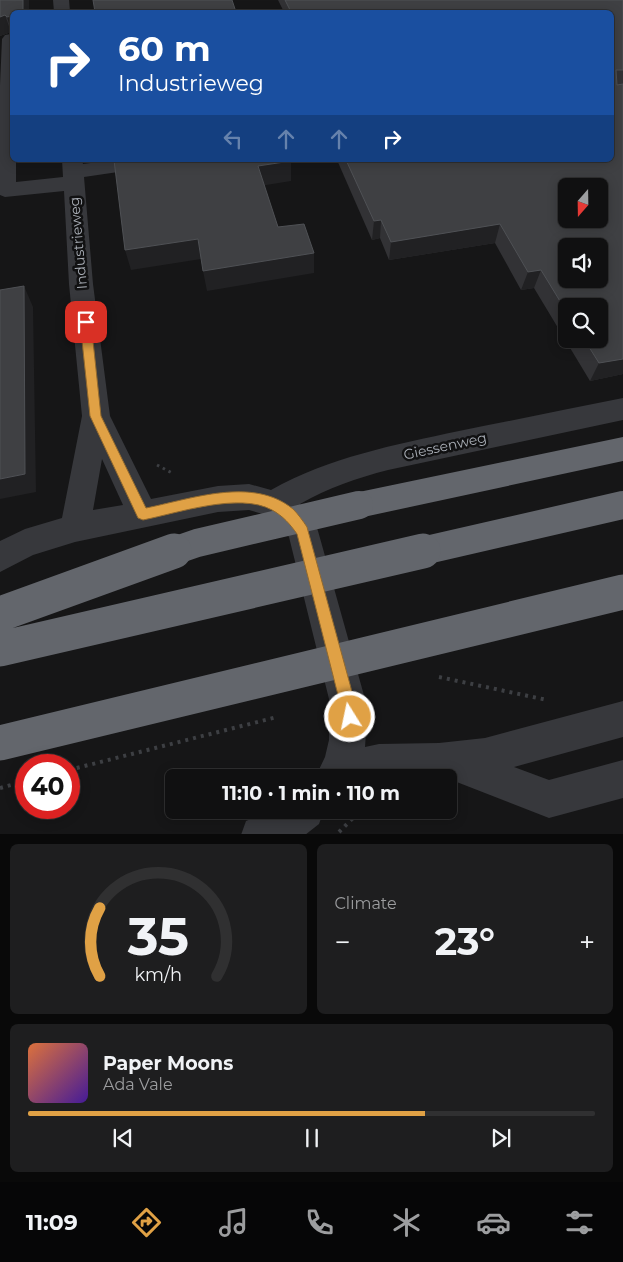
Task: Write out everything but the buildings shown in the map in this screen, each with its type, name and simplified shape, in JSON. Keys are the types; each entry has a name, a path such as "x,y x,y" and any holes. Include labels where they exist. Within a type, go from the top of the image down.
{"highway":[{"path":"0,614 197,544 360,505 623,449"},
{"path":"0,649 623,505"},
{"path":"0,743 623,592"}],"street":[{"path":"10,64 5,190 72,172 144,162"},
{"name":"Industrieweg","path":"72,172 81,284 96,416 75,528"},
{"name":"Giessenweg","path":"274,504 303,487 346,469 388,458 623,409"},
{"name":"Industrieweg","path":"96,416 143,514"},
{"path":"0,557 25,542 75,528 218,499 249,497 274,504 289,514 303,531 347,699 350,717 348,740 337,769"},
{"path":"352,769 379,762 450,761 485,756 623,719"},
{"path":"450,761 549,799 623,779"},
{"path":"260,834 285,826 294,819"}],"path":[{"path":"0,788 15,784"},
{"path":"336,834 352,819"}],"route":[{"path":"86,322 96,416 143,514 218,499 249,497 274,504 289,514 303,531 347,699 350,717"}]}
